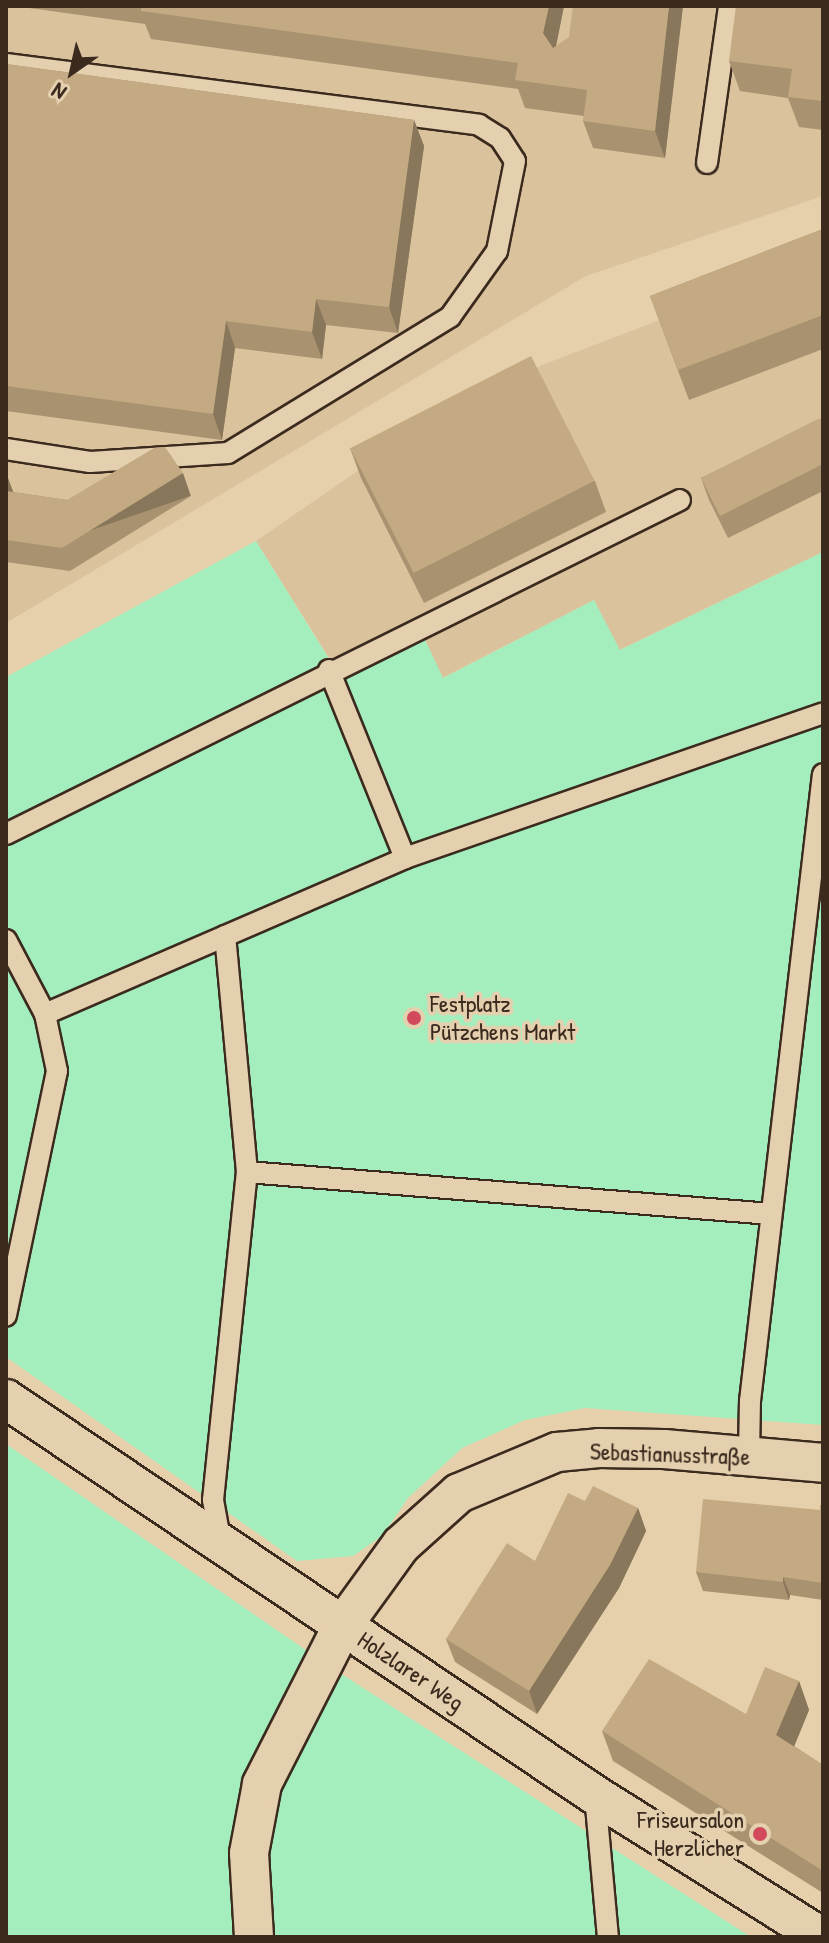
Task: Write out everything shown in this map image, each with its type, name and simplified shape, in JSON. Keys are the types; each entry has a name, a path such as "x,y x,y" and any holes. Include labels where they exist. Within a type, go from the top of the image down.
{"street":[{"name":"Holzlarer Weg","path":"6,1399 595,1795 821,1937"},
{"name":"Sebastianusstraße","path":"254,1937 249,1853 262,1784 343,1625 401,1545 459,1493 504,1471 557,1452 599,1448 823,1463"}],"lane":[{"path":"707,163 729,6"},
{"path":"6,64 479,125 500,138 515,161 497,251 450,317 228,453 90,462 6,449"},
{"path":"6,834 329,670 680,500"},
{"path":"329,670 405,858"},
{"path":"45,1014 405,858 823,713"},
{"path":"749,1456 771,1214 823,774"},
{"path":"221,1544 213,1500 247,1172 225,936"},
{"path":"6,940 45,1014 57,1071 6,1316"},
{"path":"247,1172 771,1214"},
{"path":"595,1795 608,1937"}],"shaded area":[{"path":"6,6 823,6 823,196 586,276 6,623"},
{"path":"823,258 823,552 619,650 594,600 442,678 340,675 256,541 410,435 542,365"}],"green space":[{"name":"Festplatz Pützchens Markt","path":"256,541 339,675 421,631 443,678 594,600 620,650 823,552 823,1425 585,1408 525,1420 462,1448 408,1498 382,1536 353,1556 297,1561 6,1357 6,677"},
{"path":"6,1444 332,1668 751,1937 6,1937"}],"building":[{"path":"141,6 549,6 543,33 553,48 569,37 573,6 669,6 655,131 583,121 587,90 515,80 518,63 141,11"},
{"path":"736,6 823,6 823,101 788,97 792,69 729,61"},
{"path":"6,64 414,120 389,307 316,299 312,332 226,321 213,414 6,386"},
{"path":"823,229 823,315 678,370 650,296"},
{"path":"531,356 595,481 414,573 350,448"},
{"path":"823,419 823,464 720,516 701,478"},
{"path":"165,447 183,473 62,548 6,540 6,491 67,500 154,448"},
{"path":"593,1486 638,1508 610,1565 529,1691 446,1639 507,1543 535,1561 568,1493 585,1501"},
{"path":"703,1499 820,1510 820,1505 823,1505 823,1583 783,1577 783,1582 696,1572"},
{"path":"649,1659 746,1714 765,1667 799,1681 776,1735 823,1765 823,1871 602,1731"}],"place":[{"name":"Festplatz Pützchens Markt","path":"414,1018"},
{"name":"Friseursalon Herzlicher","path":"760,1834"}]}
